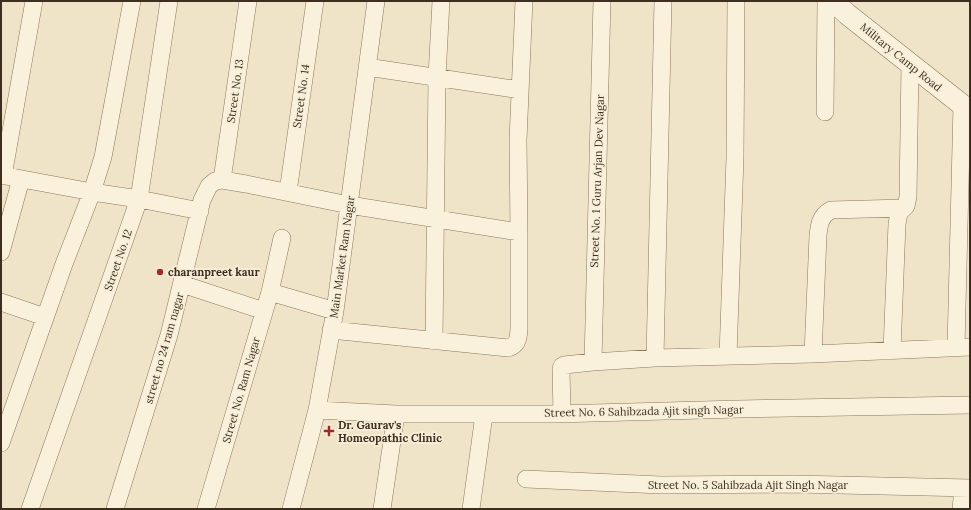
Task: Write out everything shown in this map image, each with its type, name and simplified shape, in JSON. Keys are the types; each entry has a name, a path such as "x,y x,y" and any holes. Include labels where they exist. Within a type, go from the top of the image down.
{"street":[{"path":"1,443 45,317 92,192 103,156 132,1"},
{"name":"Street No. 12","path":"30,509 139,199 169,1"},
{"name":"Street No. 13","path":"222,180 248,1"},
{"name":"Street No. 14","path":"288,192 315,1"},
{"name":"Main Market Ram Nagar","path":"291,509 317,410 332,330 376,1"},
{"path":"434,341 437,78 441,1"},
{"path":"332,330 508,348 516,343 519,330 518,140 524,1"},
{"name":"Street No. 1 Guru Arjan Dev Nagar","path":"593,362 602,1"},
{"path":"655,358 663,1"},
{"path":"728,356 735,158 736,1"},
{"path":"825,112 826,1"},
{"name":"Military Camp Road","path":"833,1 966,108"},
{"path":"28,2 2,175 200,211"},
{"path":"892,351 896,236 899,213 906,206 908,197 910,64"},
{"path":"367,66 520,90"},
{"path":"562,414 561,369 564,365 655,358 813,354 963,347 966,108"},
{"path":"1,252 21,179"},
{"path":"222,180 349,205 519,232"},
{"name":"street no 24 ram nagar","path":"115,509 169,335 202,200 209,186 215,181 222,180"},
{"path":"813,354 818,236 822,218 831,210 903,208"},
{"name":"Street No. Ram Nagar","path":"206,509 270,292 282,238"},
{"path":"182,284 264,310"},
{"path":"270,292 335,311"},
{"path":"1,302 45,317"},
{"name":"Street No. 6 Sahibzada Ajit singh Nagar","path":"317,410 396,414 562,414 970,405"},
{"path":"382,509 396,414"},
{"path":"471,509 484,414"},
{"name":"Street No. 5 Sahibzada Ajit Singh Nagar","path":"526,479 661,485 795,484 966,488"},
{"path":"961,509 966,488"}],"place":[{"name":"charanpreet kaur","path":"160,272"},
{"name":"Dr. Gaurav's Homeopathic Clinic","path":"329,431"}]}
